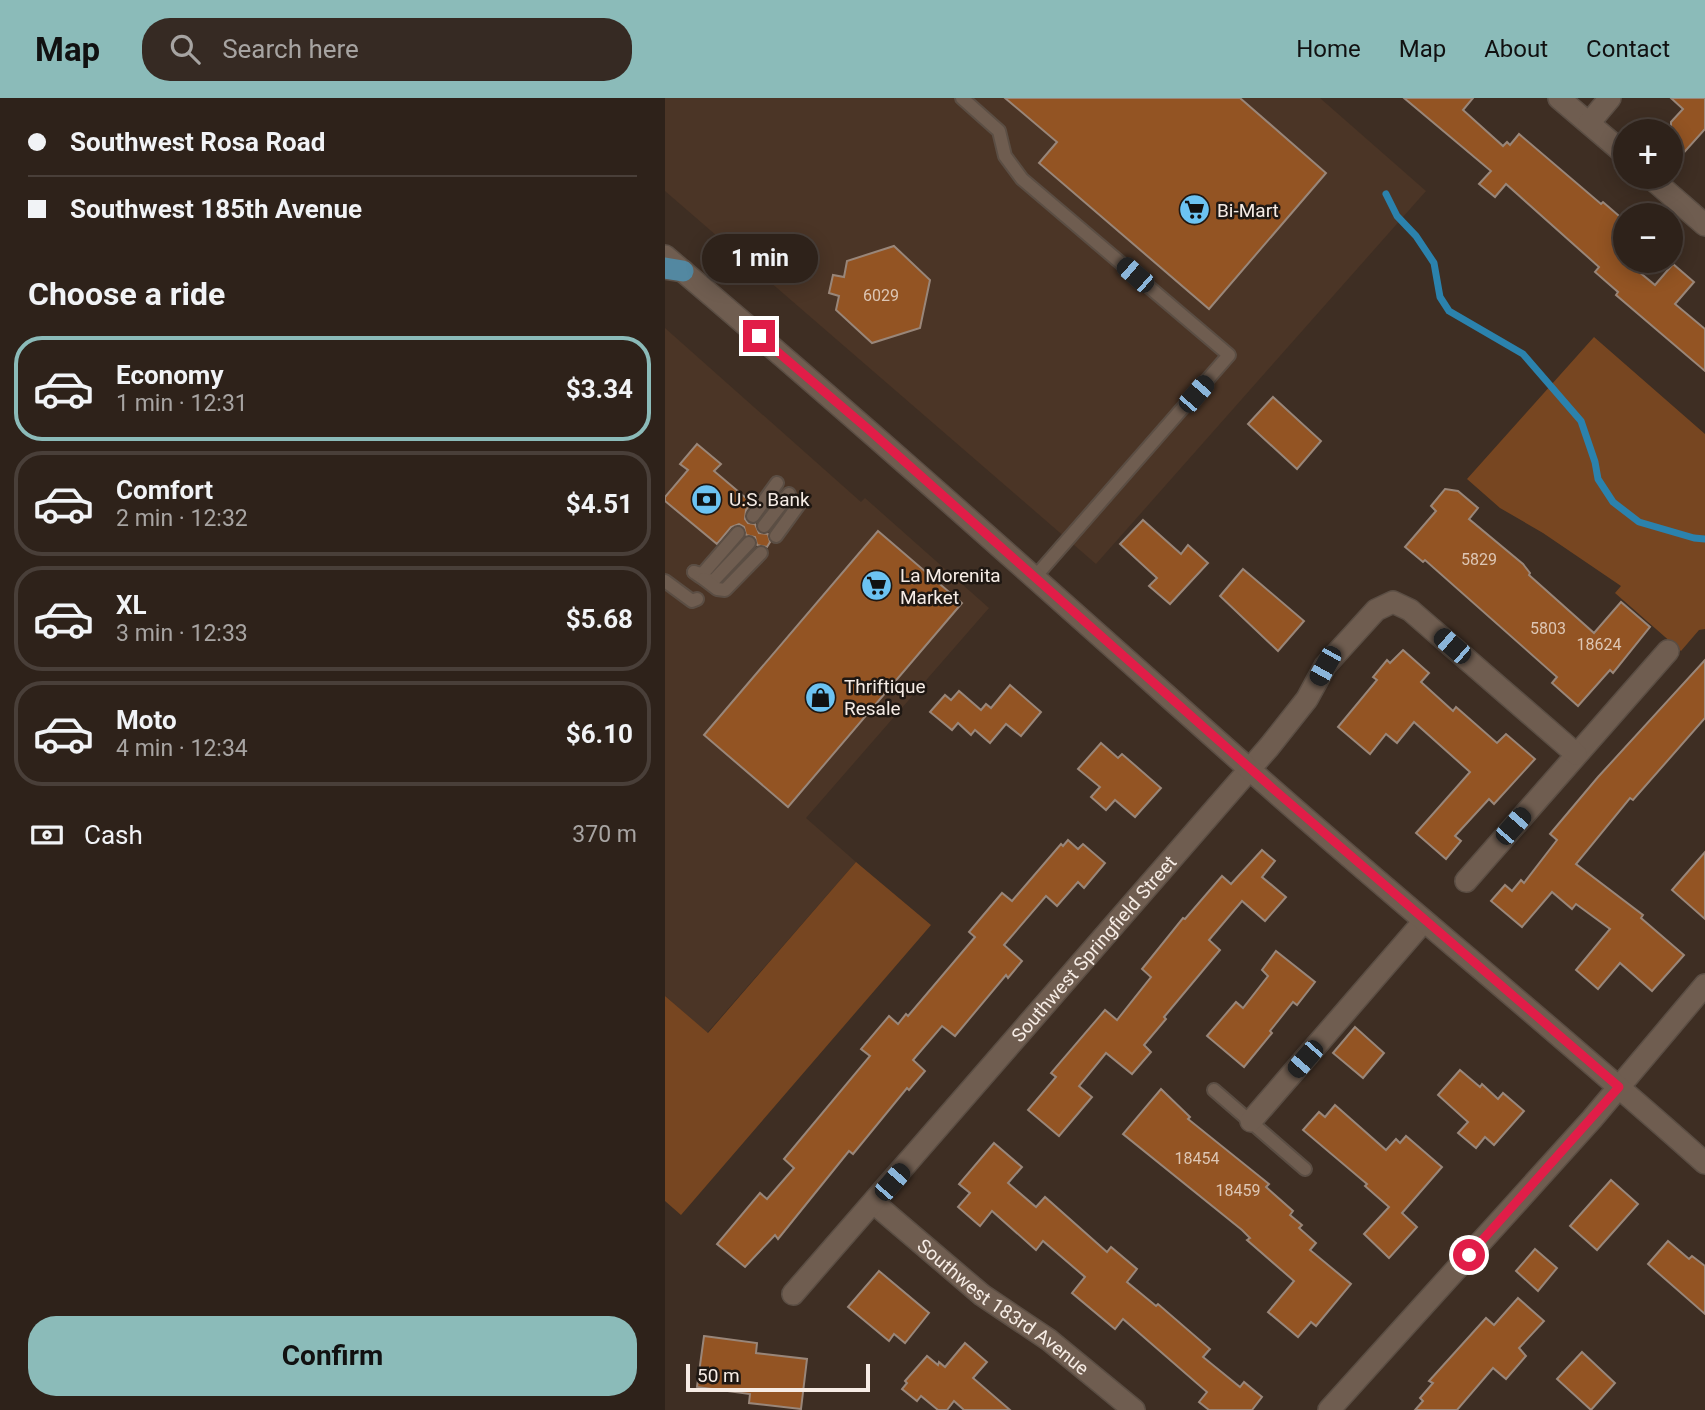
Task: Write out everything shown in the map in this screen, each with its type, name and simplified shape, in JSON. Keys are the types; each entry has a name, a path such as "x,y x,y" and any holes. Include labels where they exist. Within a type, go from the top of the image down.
{"street":[{"path":"1559,98 1613,144"},
{"path":"1589,123 1610,98"},
{"path":"1664,189 1705,225"},
{"path":"665,256 674,270 868,429 1250,769 1705,1163"},
{"name":"Southwest Springfield Street","path":"793,1294 1250,769 1301,706 1325,666 1376,610 1393,602 1410,610 1576,754"},
{"path":"1466,881 1668,651"},
{"path":"1251,1121 1425,921"},
{"path":"1329,1410 1619,1087 1705,985"},
{"name":"Southwest 183rd Avenue","path":"874,1203 982,1296 1056,1346 1134,1410"}],"lane":[{"path":"961,98 999,131 1005,156 1022,179 1230,355 1035,577"},
{"path":"753,516 778,483"},
{"path":"764,526 789,494"},
{"path":"776,536 800,503"},
{"path":"738,534 705,571 701,574 694,572 717,589 725,590 761,553"},
{"path":"704,579 715,579 749,543"},
{"path":"665,581 686,598 692,601 697,599"},
{"path":"1215,1090 1305,1169"}],"shaded area":[{"path":"665,98 1320,98 1426,191 1096,564 665,191"},
{"path":"665,328 861,502 865,498 989,608 806,818 856,862 707,1033 665,996"},
{"path":"1594,337 1705,434 1705,629 1699,630 1681,651 1615,593 1621,586 1543,533 1500,508 1467,479"},
{"path":"856,862 931,925 681,1215 665,1201 665,996 708,1033"}],"building":[{"name":"Bi-Mart","path":"1005,98 1240,98 1326,173 1209,309 1039,163 1057,142"},
{"path":"1404,98 1473,98 1463,110 1503,146 1507,142 1510,145 1519,134 1601,204 1603,202 1613,211 1613,273 1640,273 1655,285 1665,273 1683,273 1694,282 1675,304 1705,329 1705,371 1616,295 1618,292 1595,272 1599,267 1506,184 1495,197 1479,184 1491,171"},
{"path":"1671,98 1705,98 1705,129 1683,154 1683,119 1674,119 1683,109"},
{"path":"894,246 930,280 920,328 872,343 836,310 839,296 829,293 833,275 844,277 847,261"},
{"path":"1273,397 1321,441 1297,469 1248,424"},
{"name":"U.S. Bank","path":"697,444 721,464 714,471 752,503 746,510 745,519 748,523 755,524 759,533 768,534 770,542 767,547 757,545 755,537 746,535 744,527 739,524 731,527 717,544 665,501 665,497 688,470 680,464"},
{"path":"1445,489 1458,491 1478,508 1469,519 1523,564 1529,575 1594,633 1621,602 1650,627 1613,673 1610,670 1578,706 1552,683 1557,677 1425,560 1423,562 1405,547 1436,511 1431,506"},
{"path":"1143,520 1181,554 1188,545 1208,563 1170,604 1149,586 1157,578 1120,544"},
{"path":"878,531 962,603 788,807 704,735"},
{"path":"1243,569 1304,621 1278,651 1220,596"},
{"path":"1403,650 1429,673 1421,682 1453,711 1456,707 1497,743 1506,734 1535,759 1494,804 1489,799 1455,836 1461,841 1446,859 1416,833 1470,772 1414,722 1397,743 1386,734 1370,754 1338,727 1377,680 1373,677 1387,660 1390,663"},
{"path":"1705,660 1705,718 1633,800 1630,798 1576,864 1643,915 1641,918 1684,955 1652,991 1620,963 1598,989 1576,970 1610,929 1576,904 1572,909 1552,892 1522,927 1491,901 1505,885 1512,891 1521,880 1524,883 1557,840 1550,834"},
{"path":"1010,685 1041,712 1021,736 1006,724 990,743 975,730 971,735 958,723 952,730 930,712 945,695 951,700 959,691 981,710 986,704 991,708"},
{"path":"1101,743 1118,758 1122,754 1161,788 1135,817 1115,800 1106,810 1091,797 1100,787 1078,769"},
{"path":"1068,840 1078,849 1083,844 1105,863 1084,888 1078,882 1057,906 1046,896 1004,945 1022,961 1008,978 1006,975 955,1036 942,1026 913,1060 925,1071 909,1090 907,1088 853,1154 849,1151 778,1239 775,1235 745,1267 717,1244 760,1193 767,1199 794,1168 784,1159 870,1056 861,1049 889,1016 898,1024 906,1014 908,1016 975,937 969,932 1002,893 1012,901 1061,844 1063,846"},
{"path":"1262,850 1275,861 1262,877 1286,897 1265,921 1242,901 1209,940 1220,950 1144,1045 1151,1052 1132,1074 1106,1053 1079,1086 1092,1097 1059,1136 1028,1110 1056,1077 1051,1073 1105,1010 1117,1020 1151,977 1142,969 1183,918 1185,919 1222,876 1231,884"},
{"path":"1705,852 1705,919 1672,890"},
{"path":"1276,951 1315,982 1297,1005 1293,1002 1244,1067 1207,1036 1236,1002 1243,1008 1268,976 1262,970"},
{"path":"1355,1027 1384,1053 1363,1078 1333,1053"},
{"path":"1460,1070 1480,1087 1482,1084 1498,1099 1503,1093 1524,1111 1494,1145 1485,1137 1476,1148 1458,1133 1468,1122 1438,1095"},
{"path":"1161,1089 1190,1117 1188,1119 1269,1184 1266,1187 1293,1211 1290,1215 1302,1225 1299,1228 1316,1243 1310,1250 1351,1284 1316,1326 1311,1322 1298,1337 1268,1312 1294,1281 1247,1240 1250,1238 1242,1230 1123,1134"},
{"path":"1335,1105 1386,1150 1396,1139 1400,1143 1406,1136 1442,1167 1402,1213 1417,1227 1389,1258 1364,1234 1389,1207 1365,1186 1367,1184 1303,1130 1319,1112 1325,1117"},
{"path":"994,1143 1022,1167 1008,1183 1036,1207 1045,1197 1107,1252 1111,1247 1137,1269 1127,1282 1156,1306 1158,1304 1210,1349 1203,1357 1240,1387 1244,1382 1262,1397 1252,1410 1209,1410 1199,1402 1207,1392 1123,1319 1115,1329 1072,1293 1085,1277 1043,1241 1036,1250 992,1211 980,1226 958,1207 970,1193 959,1184"},
{"path":"1611,1180 1638,1204 1597,1250 1570,1226"},
{"path":"1668,1241 1689,1259 1692,1256 1705,1266 1705,1314 1648,1264"},
{"path":"1535,1249 1557,1268 1538,1291 1516,1271"},
{"path":"879,1271 929,1313 905,1343 894,1334 889,1341 848,1307"},
{"path":"1518,1298 1544,1321 1519,1348 1526,1356 1506,1379 1493,1368 1457,1410 1415,1410 1423,1401 1420,1398 1433,1383 1429,1381 1486,1318 1494,1325"},
{"path":"704,1336 757,1343 756,1353 807,1359 801,1409 749,1403 750,1394 697,1387"},
{"path":"965,1343 987,1362 973,1378 1010,1410 964,1410 954,1401 947,1410 938,1410 921,1396 917,1401 902,1389 907,1383 905,1381 927,1356 945,1367"},
{"path":"1582,1352 1615,1383 1591,1410 1557,1379"}],"waterway":[{"path":"1386,194 1397,216 1416,236 1434,263 1440,297 1449,311 1523,354 1581,421 1598,479 1613,502 1639,522 1705,539"}],"place":[{"name":"Bi-Mart","path":"1194,210"},
{"name":"U.S. Bank","path":"706,499"},
{"name":"La Morenita Market","path":"877,586"},
{"name":"Thriftique Resale","path":"821,697"}],"route":[{"path":"759,336 868,429 1271,787 1619,1087 1469,1255"}]}
